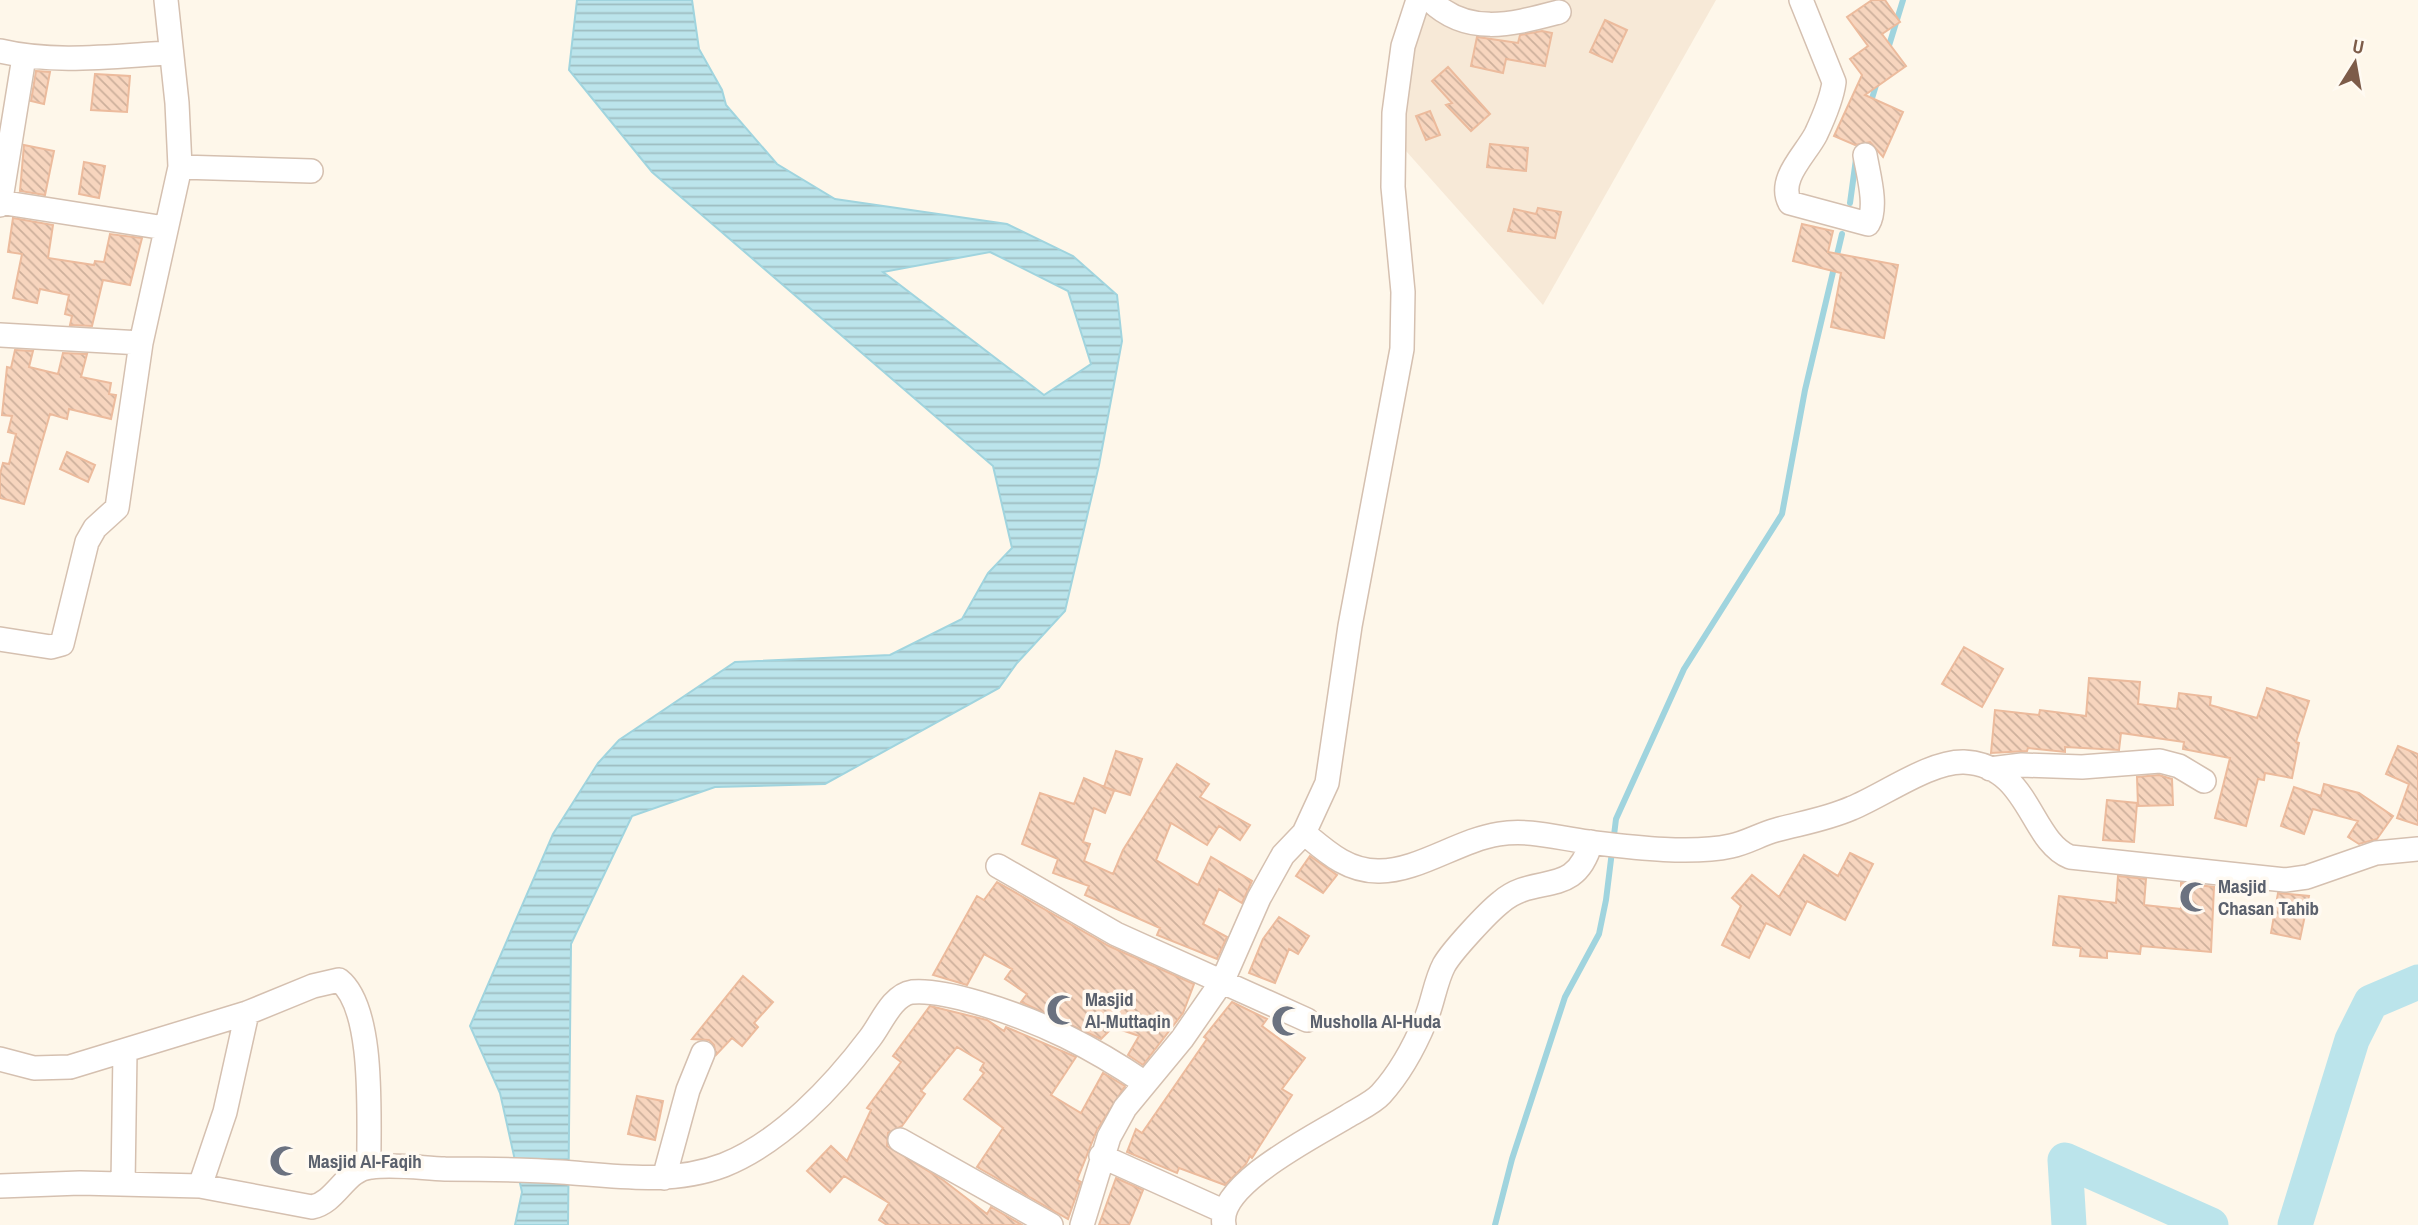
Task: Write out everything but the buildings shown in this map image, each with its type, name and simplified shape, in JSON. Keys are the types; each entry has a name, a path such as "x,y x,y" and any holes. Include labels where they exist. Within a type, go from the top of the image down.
{"street":[{"path":"0,639 60,646 65,639 86,542 95,528 117,508 141,343 180,167 177,103 169,53 166,0"},
{"path":"1082,1225 1101,1156 1125,1108 1182,1039 1223,980 1276,866 1304,833 1321,801 1331,766 1350,626 1402,349 1403,292 1394,187 1394,113 1404,46 1418,0"},
{"path":"1430,0 1451,17 1481,25 1507,26 1559,12"},
{"path":"1801,0 1832,70 1833,86 1816,134 1792,173 1786,191 1790,203 1865,224 1870,222 1870,191 1865,155"},
{"path":"0,51 23,57 169,53"},
{"path":"23,57 0,204 165,228"},
{"path":"180,167 311,171"},
{"path":"0,335 141,343"},
{"path":"1990,769 2022,765 2094,767 2160,761 2179,766 2204,781"},
{"path":"1304,833 1347,865 1377,871 1394,870 1469,841 1499,834 1530,832 1599,842 1701,850 1732,846 1773,831 1838,814 1950,764 1973,764 1990,769 2025,797 2049,843 2070,857 2285,880 2307,877 2376,853 2418,849"},
{"path":"1101,1156 1224,1218 1233,1196 1252,1177 1381,1095 1425,1021 1445,963 1490,912 1511,894 1565,881 1578,871 1599,842"},
{"path":"998,866 1116,934 1307,1020"},
{"path":"0,1059 50,1070 125,1052 247,1013 337,980 348,989 362,1024 369,1167"},
{"path":"0,1186 200,1186 312,1207 328,1202 347,1179 369,1167 512,1168 664,1178 724,1165 789,1125 869,1040 895,1002 908,993 954,997 1017,1014 1065,1033 1145,1083"},
{"path":"200,1186 225,1112 247,1013"},
{"path":"123,1184 125,1052"},
{"path":"664,1178 688,1090 703,1053"},
{"path":"900,1140 1051,1225"}],"shaded area":[{"path":"1416,0 1716,0 1543,305 1382,124"}],"water":[{"path":"577,0 692,0 699,49 722,90 726,105 777,164 835,199 1007,224 1073,256 1117,295 1122,341 1099,465 1065,611 1017,663 999,688 825,784 715,787 632,816 571,944 568,1225 515,1225 522,1192 500,1093 470,1026 553,834 598,763 619,740 735,662 890,655 962,619 988,573 1012,548 993,466 652,172 569,70","holes":["990,252 1068,291 1091,364 1044,395 883,272"]}],"waterway":[{"path":"1887,52 1903,0"},
{"path":"1870,105 1877,82"},
{"path":"1850,203 1856,159"},
{"path":"1495,1225 1512,1159 1565,997 1599,934 1616,819 1684,669 1782,514 1805,390 1842,234"},
{"path":"2295,1225 2352,1040 2371,1002 2418,982"},
{"path":"2069,1225 2065,1160 2211,1225"}],"place":[{"name":"Masjid Chasan Tahib","path":"2195,897"},
{"name":"Masjid Al-Muttaqin","path":"1062,1010"},
{"name":"Musholla Al-Huda","path":"1287,1021"},
{"name":"Masjid Al-Faqih","path":"285,1161"}]}
